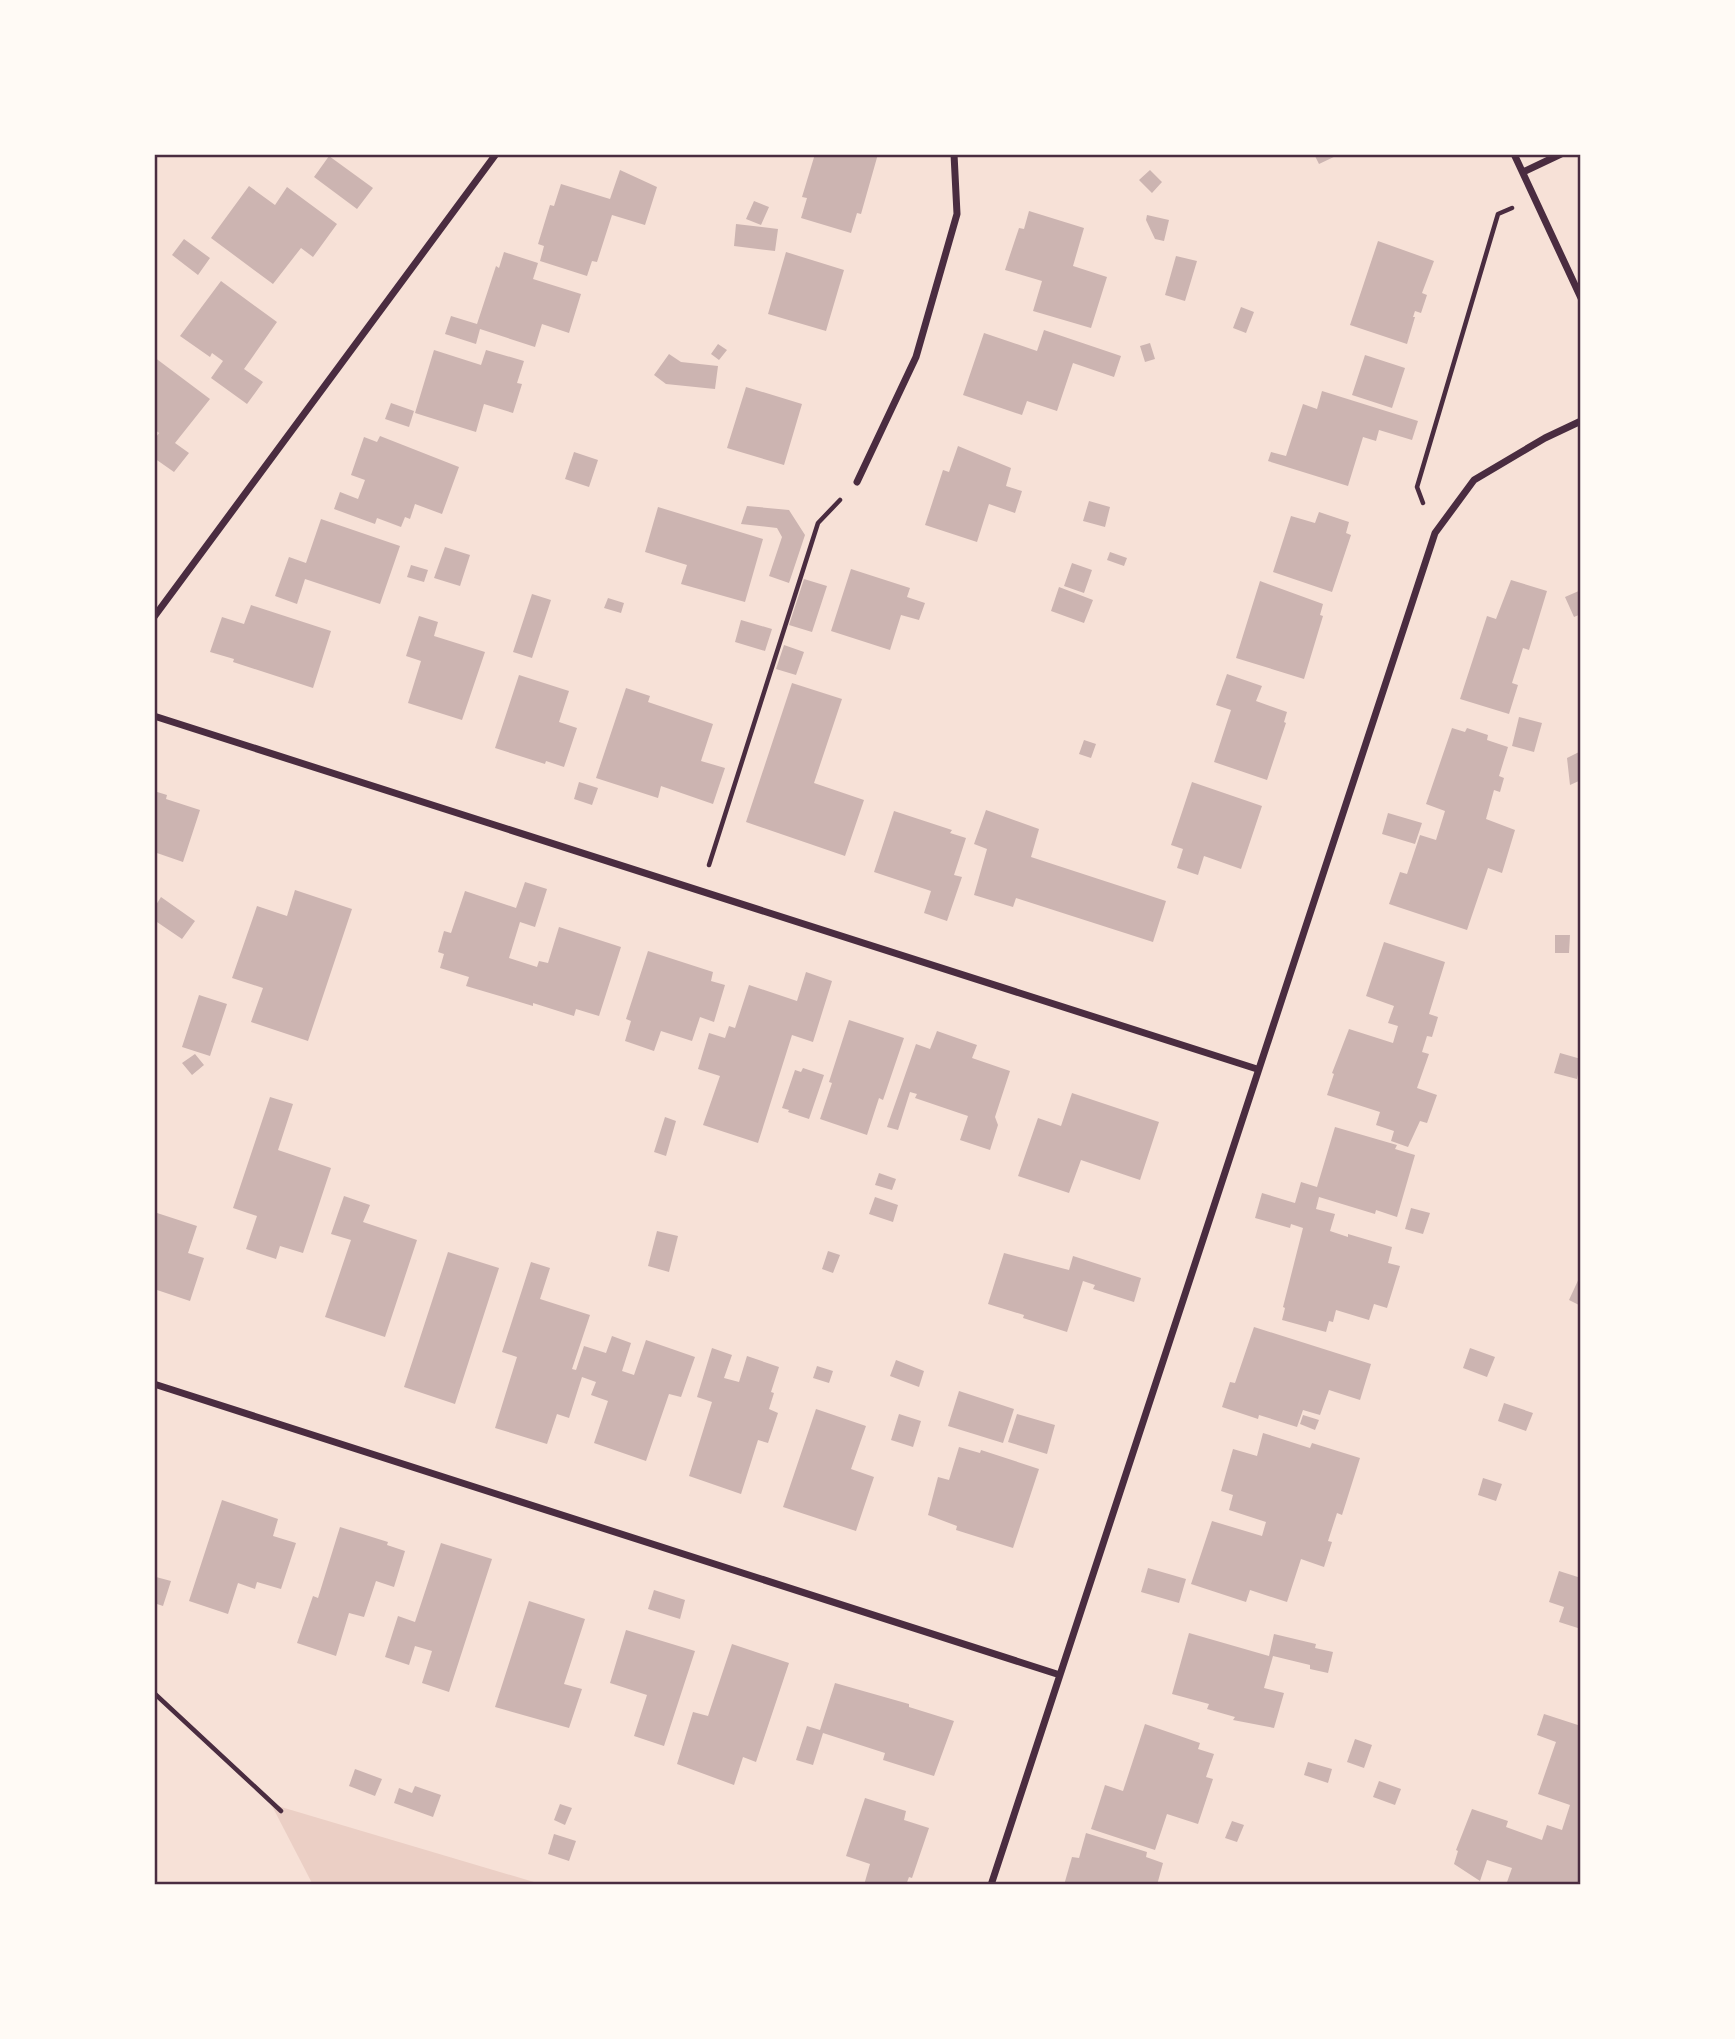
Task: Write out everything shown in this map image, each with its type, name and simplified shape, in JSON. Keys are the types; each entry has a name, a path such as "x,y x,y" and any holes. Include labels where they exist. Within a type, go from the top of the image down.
{"street":[{"path":"154,617 496,154"},
{"path":"857,482 916,357 957,214 954,154"},
{"path":"1514,154 1581,298"},
{"path":"1523,172 1561,154"},
{"path":"991,1885 1435,533 1474,480 1545,438 1581,421"},
{"path":"154,716 1257,1069"},
{"path":"154,1384 1060,1675"}],"path":[{"path":"1435,533 1417,487 1498,214 1535,199"},
{"path":"701,891 818,523 857,482"},
{"path":"154,1693 281,1811"}],"shaded area":[{"path":"271,1804 544,1885 313,1885"}],"building":[{"path":"815,154 878,154 861,214 857,213 851,233 801,218 807,198 802,197"},
{"path":"1314,154 1340,154 1319,164"},
{"path":"329,156 373,188 357,209 314,177"},
{"path":"620,170 657,187 645,225 612,215 597,262 592,261 587,276 540,261 544,246 538,244 550,205 554,206 561,184 610,199"},
{"path":"1150,170 1162,182 1152,193 1139,180"},
{"path":"249,186 275,205 287,187 337,224 313,257 301,248 273,284 211,238"},
{"path":"754,201 769,207 761,225 746,219"},
{"path":"1029,211 1084,228 1073,266 1107,277 1091,328 1033,311 1042,281 1005,270 1019,228 1024,229"},
{"path":"1147,215 1169,220 1164,241 1155,239 1146,220"},
{"path":"736,224 778,229 775,251 734,246"},
{"path":"184,239 210,258 198,275 172,255"},
{"path":"1378,241 1434,261 1422,293 1427,295 1421,313 1415,311 1407,344 1350,325"},
{"path":"504,252 538,263 533,279 581,294 569,333 542,324 535,347 480,329 476,344 445,334 451,316 477,324 496,266 499,268"},
{"path":"786,252 844,270 826,331 768,314"},
{"path":"1176,256 1197,261 1185,301 1165,295"},
{"path":"221,281 277,322 244,369 263,382 247,404 211,378 223,361 212,353 210,357 180,336"},
{"path":"1241,307 1254,312 1246,333 1233,328"},
{"path":"1044,330 1121,356 1114,377 1073,363 1057,411 1027,401 1022,415 963,395 984,333 1037,351"},
{"path":"1150,343 1155,359 1145,362 1140,346"},
{"path":"718,344 727,350 719,360 711,354"},
{"path":"434,350 481,365 486,350 524,361 517,383 522,384 513,413 484,404 476,432 415,413"},
{"path":"669,354 681,362 718,366 715,389 666,384 654,375"},
{"path":"1365,355 1405,368 1392,408 1352,395"},
{"path":"154,357 210,399 175,443 189,453 174,472 154,458 154,440 159,433 154,429"},
{"path":"746,387 802,404 784,465 727,448"},
{"path":"1322,391 1418,421 1412,440 1379,430 1376,441 1363,437 1348,486 1268,461 1271,452 1286,456 1303,404 1317,409"},
{"path":"391,403 414,411 409,427 385,419"},
{"path":"380,436 459,467 442,514 415,504 410,519 405,517 401,527 377,518 375,524 334,509 340,492 358,499 365,480 351,475 364,437 377,442"},
{"path":"958,446 1011,468 1006,486 1022,491 1015,513 989,504 977,542 925,525 943,470 949,472"},
{"path":"574,452 598,460 589,487 565,479"},
{"path":"1089,501 1110,507 1105,527 1083,521"},
{"path":"747,506 789,510 805,535 789,583 769,576 782,537 777,528 741,524"},
{"path":"658,507 763,539 745,602 681,584 687,565 645,552"},
{"path":"1319,512 1349,522 1346,533 1351,535 1332,592 1273,572 1291,516 1315,523"},
{"path":"321,519 400,546 380,604 305,579 297,604 275,596 289,557 306,563"},
{"path":"445,547 470,555 460,586 434,578"},
{"path":"1110,552 1127,558 1124,566 1107,560"},
{"path":"1072,563 1092,570 1084,593 1064,586"},
{"path":"411,565 428,570 424,582 407,577"},
{"path":"851,569 910,588 907,597 925,603 919,620 901,615 890,650 831,631"},
{"path":"804,579 827,586 812,632 789,625"},
{"path":"1511,580 1547,591 1529,650 1523,648 1512,683 1518,685 1509,714 1460,699 1487,616 1496,619"},
{"path":"1260,581 1323,604 1320,615 1323,616 1304,679 1236,658"},
{"path":"1059,587 1093,600 1084,623 1051,611"},
{"path":"1581,590 1581,614 1574,617 1565,597"},
{"path":"532,594 551,600 532,658 513,652"},
{"path":"608,598 624,603 621,613 604,608"},
{"path":"251,605 331,631 313,688 210,652 222,617 244,624"},
{"path":"419,616 438,622 434,636 485,652 462,720 408,703 421,661 406,656"},
{"path":"741,620 772,629 765,651 735,642"},
{"path":"784,645 804,652 796,675 776,669"},
{"path":"1227,674 1262,686 1256,701 1287,712 1286,723 1267,780 1214,762 1231,710 1216,705"},
{"path":"519,675 569,691 559,722 577,728 564,767 546,761 545,764 495,748"},
{"path":"792,683 842,699 814,783 864,800 845,856 746,822"},
{"path":"626,688 650,696 648,702 713,724 701,761 725,768 713,804 661,786 658,798 596,778"},
{"path":"1519,717 1542,723 1534,752 1512,746"},
{"path":"1452,728 1465,732 1467,728 1488,735 1487,740 1508,747 1499,776 1504,778 1500,792 1494,790 1486,819 1515,830 1502,873 1488,868 1467,930 1389,904 1400,872 1407,874 1420,835 1436,840 1445,811 1426,804"},
{"path":"1084,740 1096,744 1091,758 1079,754"},
{"path":"1581,751 1581,780 1570,785 1567,758"},
{"path":"579,782 598,788 592,805 574,799"},
{"path":"1192,782 1262,806 1241,869 1204,856 1198,875 1177,868 1183,849 1171,845"},
{"path":"154,791 167,795 166,799 200,810 183,862 154,852"},
{"path":"986,810 1039,829 1031,857 1166,901 1153,942 1016,898 1013,907 974,895 987,849 974,844"},
{"path":"894,811 952,830 950,833 966,838 954,875 962,877 947,921 924,913 931,891 874,872"},
{"path":"1388,813 1422,823 1415,844 1382,834"},
{"path":"525,882 547,889 535,927 520,922 509,958 537,967 539,961 548,963 559,927 621,947 599,1016 576,1009 574,1016 466,986 469,977 440,968 444,954 438,952 444,931 451,933 465,891 516,908"},
{"path":"295,890 352,909 308,1041 251,1022 263,988 232,978 257,906 287,916"},
{"path":"161,897 195,921 182,939 154,920 154,908"},
{"path":"1555,935 1570,935 1569,953 1555,953"},
{"path":"1384,942 1445,962 1429,1014 1438,1017 1432,1037 1427,1036 1422,1052 1429,1054 1417,1088 1437,1095 1427,1123 1420,1121 1408,1147 1391,1141 1394,1131 1376,1125 1380,1112 1327,1095 1334,1074 1332,1073 1349,1029 1393,1043 1398,1026 1388,1023 1394,1006 1366,996"},
{"path":"648,951 713,972 711,981 725,985 714,1022 700,1017 692,1041 661,1031 654,1051 625,1041 631,1021 626,1019"},
{"path":"806,972 832,981 813,1042 792,1035 758,1143 703,1125 720,1076 698,1069 709,1033 725,1038 729,1026 735,1028 749,985 797,1001"},
{"path":"199,995 227,1004 210,1056 182,1047"},
{"path":"849,1020 904,1038 883,1100 879,1098 867,1135 820,1119"},
{"path":"937,1031 977,1045 972,1058 1010,1071 995,1117 998,1125 990,1150 960,1140 968,1116 915,1098 917,1094 910,1092 898,1130 887,1127 916,1044 930,1049"},
{"path":"1560,1053 1581,1059 1577,1079 1554,1073"},
{"path":"195,1054 204,1065 192,1075 182,1063"},
{"path":"803,1068 824,1075 809,1119 782,1108 795,1070 801,1072"},
{"path":"1072,1093 1159,1122 1140,1180 1081,1160 1069,1193 1018,1176 1038,1118 1061,1126"},
{"path":"270,1097 293,1104 278,1150 331,1168 303,1253 280,1246 276,1259 246,1249 257,1216 233,1208"},
{"path":"665,1117 676,1121 666,1156 654,1152"},
{"path":"1335,1127 1397,1145 1395,1149 1415,1155 1397,1217 1376,1210 1375,1214 1319,1197 1316,1209 1335,1214 1330,1231 1392,1247 1388,1263 1400,1266 1387,1308 1374,1304 1369,1320 1336,1310 1333,1322 1329,1321 1326,1332 1282,1320 1303,1228 1291,1224 1290,1228 1255,1218 1262,1193 1295,1203 1301,1182 1317,1187"},
{"path":"879,1173 896,1179 892,1190 875,1185"},
{"path":"344,1196 370,1205 363,1222 417,1240 385,1337 325,1317 351,1240 331,1234"},
{"path":"875,1197 898,1205 893,1222 869,1214"},
{"path":"1411,1208 1430,1213 1423,1234 1405,1229"},
{"path":"154,1212 197,1226 188,1253 204,1258 190,1301 154,1289"},
{"path":"657,1231 678,1236 669,1272 648,1266"},
{"path":"828,1251 840,1255 833,1273 822,1269"},
{"path":"448,1252 499,1268 455,1404 404,1387"},
{"path":"1004,1253 1069,1270 1073,1256 1141,1278 1134,1302 1093,1289 1095,1285 1083,1281 1067,1332 988,1304"},
{"path":"531,1262 550,1268 540,1299 590,1315 572,1369 576,1370 584,1346 606,1353 612,1336 631,1343 622,1371 634,1375 646,1340 695,1357 681,1397 669,1394 646,1461 594,1443 608,1401 591,1395 596,1382 582,1377 569,1418 557,1414 547,1444 495,1428 517,1357 502,1352"},
{"path":"1581,1274 1581,1306 1569,1300"},
{"path":"1254,1327 1371,1364 1360,1400 1329,1390 1320,1415 1303,1410 1297,1427 1259,1415 1258,1419 1222,1407 1230,1382 1235,1383"},
{"path":"712,1348 732,1355 724,1378 739,1382 747,1356 779,1367 769,1409 778,1413 768,1443 758,1440 741,1494 689,1476 712,1402 697,1397"},
{"path":"1470,1348 1495,1357 1487,1377 1463,1368"},
{"path":"896,1360 924,1371 919,1387 890,1376"},
{"path":"817,1366 833,1371 829,1383 813,1378"},
{"path":"959,1391 1014,1409 1003,1443 948,1426"},
{"path":"1504,1403 1533,1413 1526,1431 1498,1421"},
{"path":"816,1409 866,1426 851,1469 874,1477 856,1531 783,1507"},
{"path":"899,1414 921,1421 913,1447 891,1440"},
{"path":"1017,1414 1055,1425 1047,1454 1008,1442"},
{"path":"1303,1415 1319,1420 1315,1430 1300,1424"},
{"path":"1263,1433 1310,1448 1312,1443 1360,1458 1342,1515 1337,1513 1328,1541 1332,1542 1324,1567 1301,1559 1287,1602 1250,1590 1246,1602 1191,1584 1212,1521 1262,1536 1266,1522 1229,1510 1233,1495 1221,1491 1233,1449 1257,1456"},
{"path":"959,1447 980,1453 981,1450 1039,1469 1013,1548 956,1530 957,1526 928,1515 938,1477 949,1480"},
{"path":"1483,1478 1502,1484 1496,1501 1478,1495"},
{"path":"222,1500 278,1519 273,1536 296,1543 281,1589 257,1582 255,1589 238,1583 228,1614 189,1601"},
{"path":"340,1527 388,1542 387,1545 405,1551 394,1587 376,1581 364,1617 349,1613 336,1656 297,1643 313,1596 318,1598"},
{"path":"441,1543 492,1559 449,1692 422,1683 432,1651 415,1646 409,1665 385,1657 398,1616 415,1622"},
{"path":"1148,1568 1186,1579 1179,1603 1141,1592"},
{"path":"1559,1571 1581,1578 1581,1629 1559,1622 1564,1607 1549,1602"},
{"path":"156,1577 171,1581 163,1606 154,1603"},
{"path":"654,1590 685,1600 680,1619 648,1609"},
{"path":"529,1601 585,1619 564,1684 582,1689 569,1728 495,1707"},
{"path":"626,1630 695,1651 664,1746 634,1736 647,1695 610,1683"},
{"path":"1189,1633 1269,1656 1274,1634 1316,1644 1315,1648 1333,1652 1328,1673 1310,1669 1310,1665 1273,1656 1264,1688 1284,1693 1274,1728 1233,1720 1235,1717 1207,1709 1209,1704 1172,1694"},
{"path":"732,1644 789,1663 756,1762 743,1757 734,1785 677,1764 693,1712 708,1716"},
{"path":"835,1683 909,1704 909,1707 954,1721 934,1776 883,1760 885,1753 823,1733 813,1765 796,1760 807,1726 820,1730"},
{"path":"1544,1714 1581,1726 1581,1885 1506,1885 1512,1868 1487,1860 1480,1881 1454,1864 1458,1851 1456,1850 1472,1809 1508,1821 1506,1827 1542,1840 1547,1825 1562,1830 1570,1805 1538,1794 1556,1742 1537,1735"},
{"path":"1145,1724 1200,1743 1198,1749 1214,1754 1206,1777 1213,1779 1198,1824 1167,1814 1155,1850 1091,1829 1105,1785 1123,1791"},
{"path":"1355,1739 1372,1745 1364,1768 1347,1762"},
{"path":"1308,1762 1332,1769 1328,1783 1304,1775"},
{"path":"355,1769 382,1779 375,1796 349,1786"},
{"path":"1379,1781 1401,1789 1395,1805 1373,1797"},
{"path":"415,1786 441,1795 433,1817 394,1803 399,1788 412,1793"},
{"path":"865,1798 906,1811 904,1820 929,1828 912,1878 909,1877 906,1885 864,1885 870,1864 846,1856"},
{"path":"560,1804 572,1808 565,1825 554,1820"},
{"path":"1232,1821 1244,1825 1237,1842 1225,1838"},
{"path":"1086,1833 1147,1852 1146,1857 1163,1863 1157,1885 1064,1885 1072,1857 1079,1858"},
{"path":"554,1834 576,1841 569,1861 548,1854"}]}
